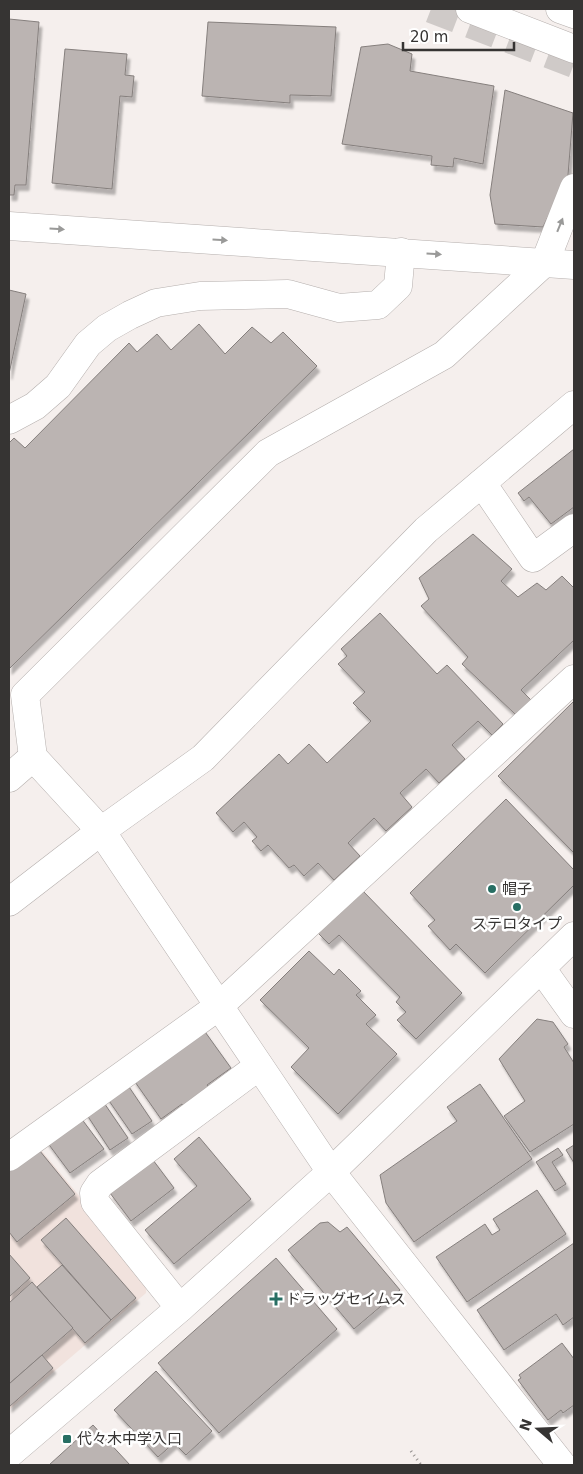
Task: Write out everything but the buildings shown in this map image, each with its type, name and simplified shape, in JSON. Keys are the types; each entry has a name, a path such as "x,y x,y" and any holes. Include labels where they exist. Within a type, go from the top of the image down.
{"main road":[{"path":"470,9 574,49"},
{"path":"560,9 574,14"},
{"path":"565,1458 331,1172 101,831 33,757 25,695 268,453 444,355 545,262 574,188"},
{"path":"9,226 574,265"},
{"path":"9,420 35,406 58,386 88,344 108,328 156,303 200,296 288,294 339,308 378,306 398,286 401,252"},
{"path":"9,902 101,831 203,758 426,530 574,405"},
{"path":"482,483 533,558 574,528"},
{"path":"9,1157 219,1006 574,679"},
{"path":"9,778 33,757"},
{"path":"9,1454 180,1308 331,1172 574,936"},
{"path":"541,968 574,1014"},
{"path":"180,1308 95,1202 94,1193 100,1184 259,1066"}],"path":[{"path":"411,1451 421,1465"}],"shaded area":[{"path":"36,1144 147,1277 146,1293 9,1410 9,1163"}],"tunnel":[{"path":"431,9 574,64"}],"place":[{"name":"帽子","path":"492,889"},
{"name":"ステロタイプ","path":"517,907"},
{"name":"ドラッグセイムス","path":"276,1299"},
{"name":"代々木中学入口","path":"67,1439"}]}
